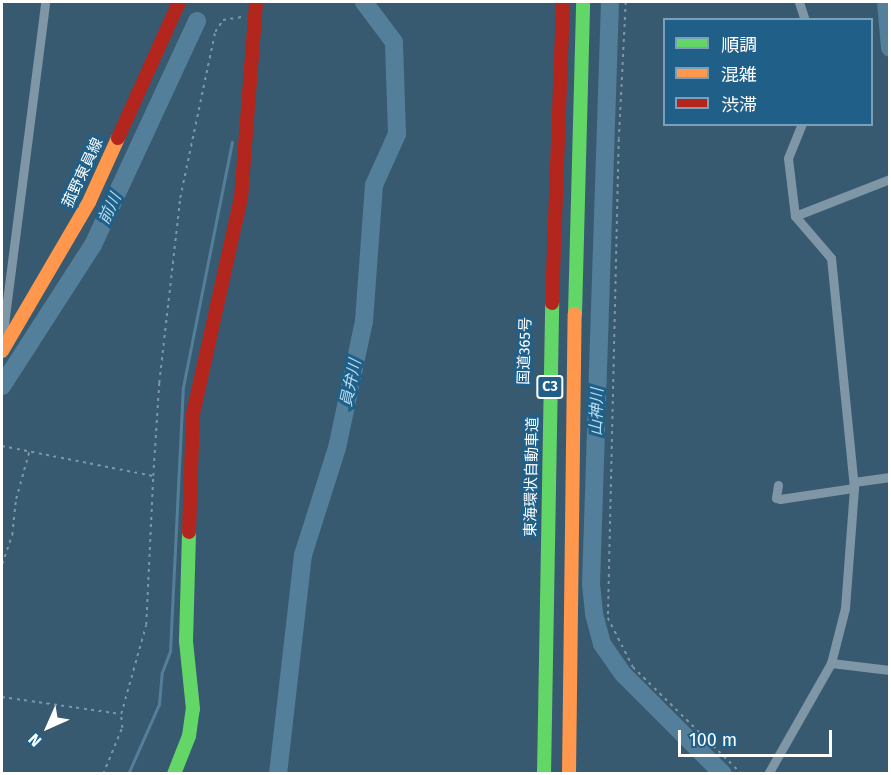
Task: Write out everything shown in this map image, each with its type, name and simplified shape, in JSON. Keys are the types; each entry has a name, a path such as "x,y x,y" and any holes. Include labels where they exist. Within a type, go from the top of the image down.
{"main road":[{"name":"菰野東員線","path":"2,351 5,334 89,202 179,2"},
{"path":"174,774 189,736 193,709 186,641 193,414 202,361 241,198 256,2"},
{"name":"国道365号","path":"536,774 538,444 552,2"},
{"name":"東海環状自動車道","path":"544,774 552,295 563,2"},
{"path":"569,774 570,519 583,2"}],"street":[{"path":"5,334 45,2"},
{"path":"799,2 804,18"},
{"path":"768,774 774,756 831,663 845,608 854,485 831,258 795,216 788,158 800,126"},
{"path":"795,216 888,179"},
{"path":"778,485 776,498 780,499 890,477"},
{"path":"831,663 890,670"}],"path":[{"path":"626,2 618,163 608,618 633,667 742,774"},
{"path":"102,774 122,728 121,714 146,625 159,383 180,198 215,32 223,20 238,16 254,20"},
{"path":"2,446 153,476"},
{"path":"2,564 12,535 16,499 29,451"},
{"path":"2,696 121,714"}],"waterway":[{"name":"員弁川","path":"278,774 303,555 337,448 364,321 374,185 397,134 394,42 364,2"},
{"name":"山神川","path":"610,2 591,584 594,614 602,644 623,674 723,774"},
{"name":"山神川","path":"886,2 890,48"},
{"name":"前川","path":"2,386 93,245 197,21"},
{"path":"128,774 159,704 162,672 170,651 183,387 232,142"}],"traffic: fast":[{"path":"575,314 583,2"},
{"path":"544,774 552,303"},
{"path":"174,774 189,736 193,709 186,641 189,532"}],"traffic: slow":[{"path":"2,351 89,202 118,138"},
{"path":"569,774 575,314"}],"traffic: jam":[{"path":"118,138 179,2"},
{"path":"189,532 193,414 241,198 256,2"},
{"path":"552,303 563,2"}]}
